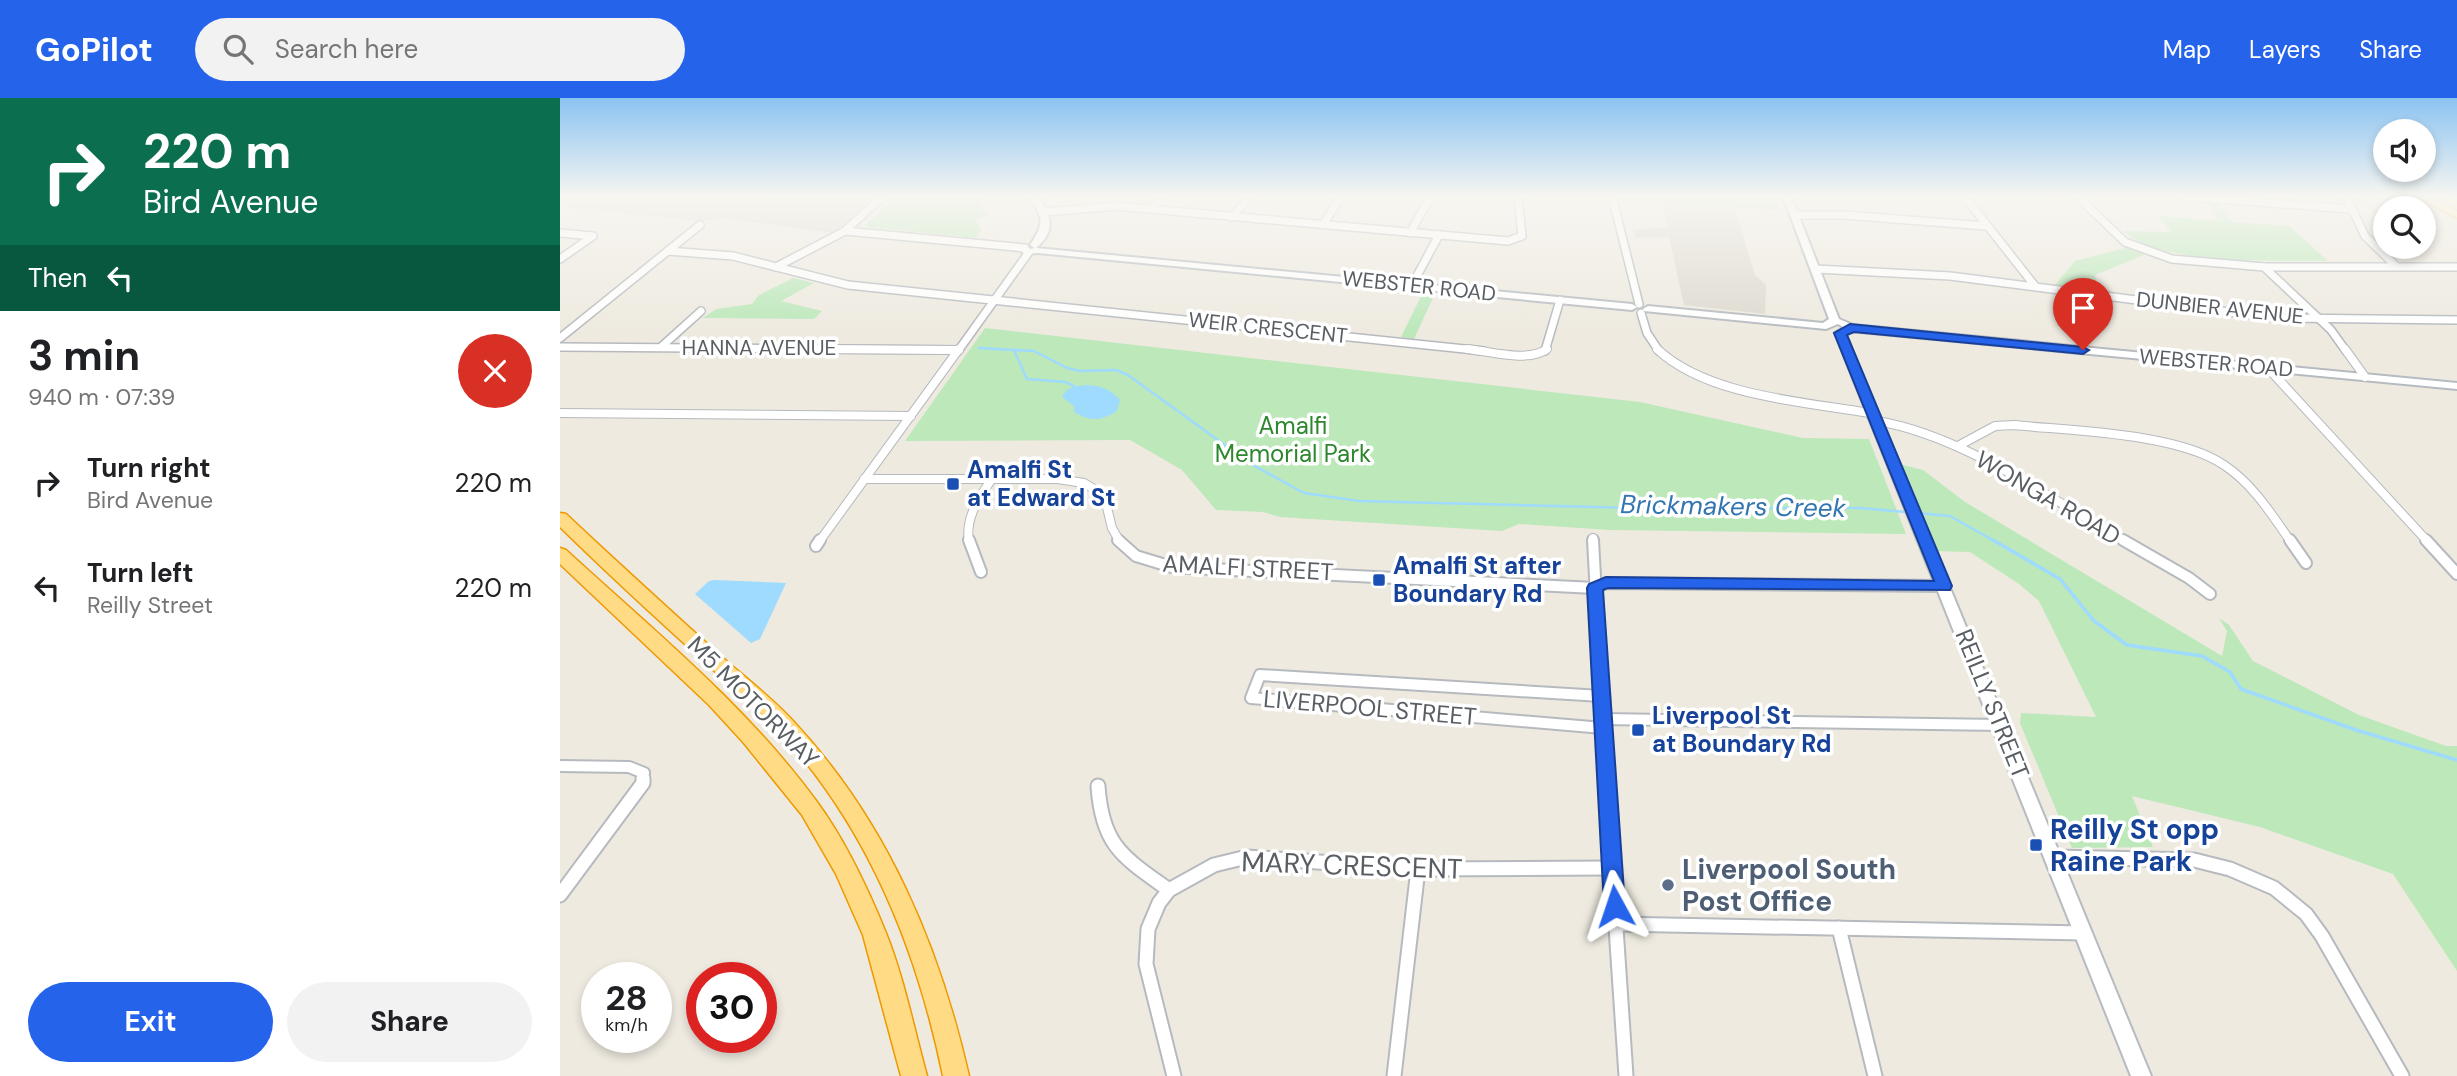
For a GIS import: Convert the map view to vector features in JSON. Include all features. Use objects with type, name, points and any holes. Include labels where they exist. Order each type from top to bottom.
[{"type":"highway","name":"M5 MOTORWAY","points":[[560,518],[792,733],[853,811],[881,856],[905,906],[931,978],[956,1076]]},
{"type":"highway","name":"M5 MOTORWAY","points":[[560,554],[716,700],[750,736],[810,809],[844,868],[875,935],[914,1076]]},
{"type":"street","points":[[560,259],[585,242]]},
{"type":"street","points":[[561,336],[680,242]]},
{"type":"street","points":[[776,267],[825,242]]},
{"type":"street","name":"WEBSTER ROAD","points":[[956,242],[2457,386]]},
{"type":"street","points":[[816,546],[1037,242]]},
{"type":"street","points":[[1412,285],[1435,242]]},
{"type":"street","name":"WONGA ROAD","points":[[1623,242],[1646,333],[1659,352],[1695,375],[1729,386],[1876,417],[1958,446],[2189,578],[2210,594]]},
{"type":"street","name":"REILLY STREET","points":[[1805,242],[2141,1076]]},
{"type":"street","points":[[1999,242],[2035,286]]},
{"type":"street","points":[[2127,242],[2142,250],[2186,261],[2243,263],[2264,267],[2457,268]]},
{"type":"street","points":[[2369,242],[2396,266]]},
{"type":"street","name":"WEIR CRESCENT","points":[[668,251],[733,256],[848,285],[1526,355],[1540,354]]},
{"type":"street","points":[[2264,267],[2331,330],[2365,377]]},
{"type":"street","name":"DUNBIER AVENUE","points":[[1816,269],[1950,275],[2276,318],[2457,320]]},
{"type":"street","points":[[1550,361],[1540,354],[1547,347],[1560,300]]},
{"type":"street","points":[[661,347],[701,311]]},
{"type":"street","name":"HANNA AVENUE","points":[[560,347],[959,350]]},
{"type":"street","points":[[2268,368],[2457,574]]},
{"type":"street","points":[[561,414],[911,416]]},
{"type":"street","points":[[1958,446],[1995,426],[2014,425],[2167,442],[2190,448],[2213,458],[2243,480],[2306,564]]},
{"type":"street","name":"AMALFI STREET","points":[[864,479],[1070,481],[1096,488],[1110,503],[1112,528],[1122,545],[1143,559],[1167,566],[1595,588],[1606,583],[1944,586]]},
{"type":"street","points":[[981,572],[968,546],[966,531],[974,507],[991,480]]},
{"type":"street","points":[[1593,538],[1611,868],[1626,1076]]},
{"type":"street","name":"LIVERPOOL STREET","points":[[1601,696],[1260,675],[1251,698],[1603,723],[2000,725]]},
{"type":"street","points":[[560,766],[629,767],[644,773],[643,783],[560,895]]},
{"type":"street","points":[[1098,786],[1099,810],[1105,832],[1119,853],[1169,890],[1159,903],[1148,929],[1146,964],[1174,1076]]},
{"type":"street","name":"MARY CRESCENT","points":[[1169,890],[1214,865],[1247,857],[1418,869],[1611,868]]},
{"type":"street","points":[[2053,857],[2194,860],[2230,869],[2274,888],[2306,914],[2322,936],[2402,1076]]},
{"type":"street","points":[[1394,1076],[1418,869]]},
{"type":"street","points":[[1616,925],[2084,933]]},
{"type":"street","points":[[1839,928],[1875,1076]]},
{"type":"shaded area","points":[[1670,242],[1745,242],[1755,275],[1766,285],[1765,314],[1684,305]]},
{"type":"green space","points":[[2141,242],[2306,242],[2328,261],[2191,256]]},
{"type":"green space","points":[[2129,247],[2146,254],[2095,275],[2098,292],[2053,287],[2075,261]]},
{"type":"green space","points":[[793,278],[814,283],[781,301],[822,311],[814,319],[703,318],[716,309],[752,304],[759,295]]},
{"type":"green space","points":[[1425,288],[1437,289],[1414,339],[1401,337]]},
{"type":"green space","name":"Amalfi Memorial Park","points":[[985,328],[1640,402],[1803,438],[1869,439],[1906,534],[1610,530],[1519,524],[1502,531],[1280,517],[1263,512],[1216,510],[1182,470],[1130,440],[905,441]]},
{"type":"green space","points":[[1899,464],[1923,470],[1965,502],[2222,656],[2227,631],[2219,618],[2229,625],[2253,661],[2359,715],[2446,746],[2457,746],[2457,971],[2393,874],[2260,827],[2132,796],[2153,847],[2072,848],[2020,723],[2021,713],[2096,717],[2039,601],[2019,584],[1970,552],[1933,551]]},
{"type":"water","points":[[1086,385],[1109,390],[1120,400],[1117,411],[1096,419],[1074,412],[1074,406],[1062,397],[1072,388]]},
{"type":"water","points":[[709,581],[786,583],[760,639],[751,643],[695,594]]},
{"type":"waterway","name":"Brickmakers Creek","points":[[979,348],[1034,351],[1067,368],[1080,371],[1116,370],[1128,375],[1251,464],[1304,493],[1359,501],[1635,508],[1860,508],[1950,516],[1996,542]]},
{"type":"waterway","points":[[1014,350],[1027,379],[1065,382],[1074,386]]},
{"type":"waterway","name":"Brickmakers Creek","points":[[1993,540],[2060,579],[2094,621],[2127,645],[2202,656],[2230,672],[2241,689],[2356,730],[2457,760]]},
{"type":"place","name":"Amalfi St at Edward St","points":[[953,484]]},
{"type":"place","name":"Amalfi St after Boundary Rd","points":[[1379,580]]},
{"type":"place","name":"Liverpool St at Boundary Rd","points":[[1638,730]]},
{"type":"place","name":"Reilly St opp Raine Park","points":[[2036,845]]},
{"type":"place","name":"Liverpool South Post Office","points":[[1668,885]]},
{"type":"route","points":[[1615,906],[1595,588],[1606,583],[1944,586],[1840,333],[1848,332],[1850,328],[2083,350]]}]
